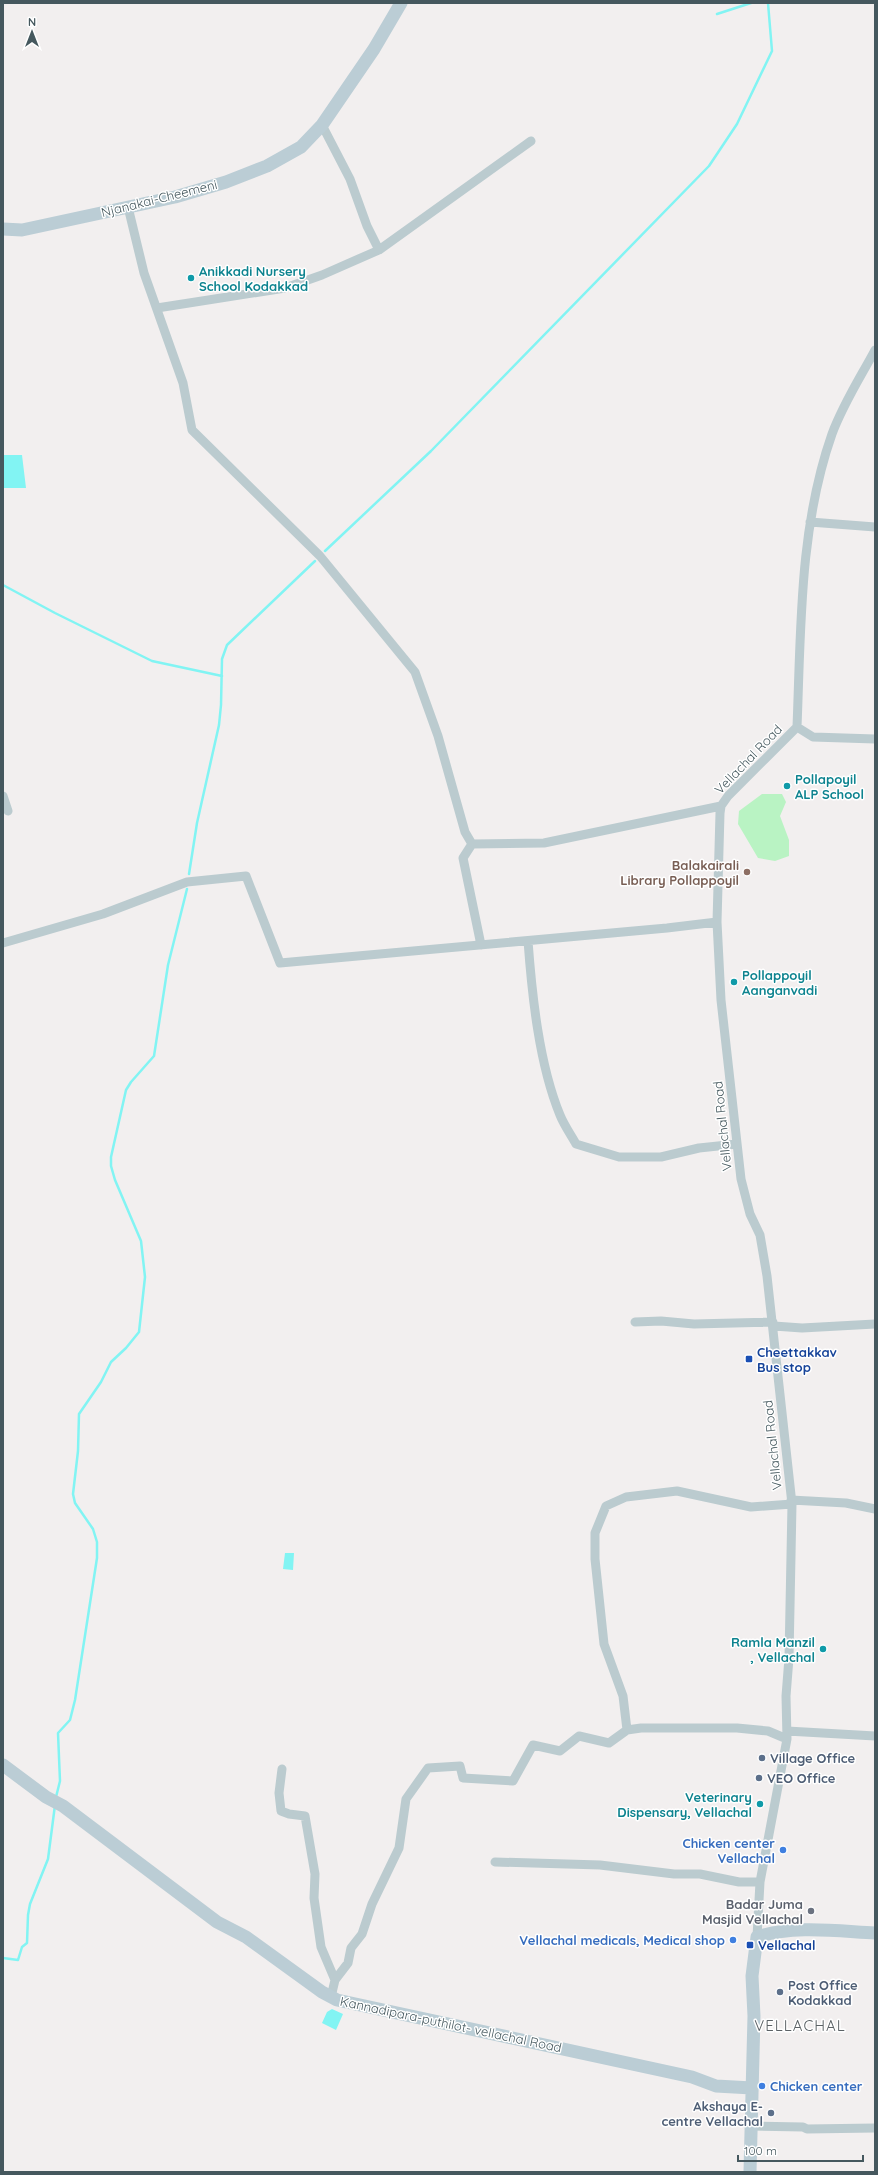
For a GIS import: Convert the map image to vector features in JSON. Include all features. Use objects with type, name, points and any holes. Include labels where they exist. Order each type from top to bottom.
[{"type":"main road","name":"Njanakai-Cheemeni","points":[[3,229],[22,230],[174,197],[226,182],[267,166],[301,147],[322,125],[374,49],[402,3]]},
{"type":"main road","name":"Kannadipara-puthilot- vellachal Road","points":[[3,1765],[46,1797],[62,1806],[217,1922],[246,1937],[331,1997],[692,2076],[716,2086],[752,2088]]},
{"type":"main road","points":[[750,2172],[754,2016],[752,1976],[756,1936],[772,1932],[803,1930],[875,1933]]},
{"type":"street","points":[[322,125],[350,180],[367,226],[379,250]]},
{"type":"street","points":[[157,308],[285,288],[322,275],[379,250],[531,141]]},
{"type":"street","points":[[128,207],[138,252],[183,383],[192,430],[320,556],[415,672],[438,736],[464,832],[472,844]]},
{"type":"street","name":"Vellachal Road","points":[[756,1936],[760,1882],[787,1735],[786,1696],[789,1643],[792,1502],[773,1324],[760,1235],[750,1214],[741,1179],[721,1000],[716,922],[721,806],[728,796],[797,727],[801,599],[810,522],[832,434],[850,393],[875,350]]},
{"type":"street","points":[[810,522],[875,527]]},
{"type":"street","points":[[797,727],[813,737],[875,739]]},
{"type":"street","points":[[3,796],[8,811]]},
{"type":"street","points":[[472,844],[544,843],[721,806]]},
{"type":"street","points":[[472,844],[463,858],[481,945]]},
{"type":"street","points":[[3,943],[103,914],[187,882],[246,876],[280,963],[528,941],[716,922]]},
{"type":"street","points":[[528,941],[530,968],[547,1076],[560,1116],[576,1144],[619,1157],[661,1156],[699,1148],[737,1144]]},
{"type":"street","points":[[635,1322],[661,1321],[710,1324],[773,1324],[802,1328],[875,1324]]},
{"type":"street","points":[[627,1730],[623,1696],[604,1644],[595,1559],[595,1533],[606,1506],[626,1496],[677,1491],[752,1507],[792,1502],[846,1503],[875,1509]]},
{"type":"street","points":[[331,1997],[335,1980],[348,1963],[351,1948],[362,1934],[372,1904],[399,1848],[406,1799],[428,1768],[460,1766],[463,1778],[513,1780],[533,1745],[560,1751],[579,1736],[609,1743],[627,1730],[641,1728],[736,1728],[768,1731],[787,1735],[875,1736]]},
{"type":"street","points":[[282,1769],[279,1793],[281,1810],[289,1814],[305,1816],[308,1826],[315,1874],[314,1898],[321,1947],[335,1980]]},
{"type":"street","points":[[495,1862],[600,1865],[674,1874],[700,1874],[739,1882],[760,1882]]},
{"type":"street","points":[[750,2126],[803,2127],[807,2129],[875,2128]]},
{"type":"green space","points":[[762,794],[782,794],[786,802],[780,816],[789,840],[789,856],[775,861],[758,858],[738,824],[739,811]]},
{"type":"water","points":[[3,455],[22,455],[26,488],[3,488]]},
{"type":"water","points":[[285,1553],[294,1553],[293,1570],[283,1569]]},
{"type":"water","points":[[332,2009],[343,2014],[336,2030],[322,2023],[327,2012]]},
{"type":"waterway","points":[[717,14],[751,3]]},
{"type":"waterway","points":[[325,551],[431,451],[709,166],[737,124],[772,51],[768,3]]},
{"type":"waterway","points":[[189,874],[197,823],[219,725],[222,659],[227,645],[315,561]]},
{"type":"waterway","points":[[3,585],[55,613],[152,661],[222,676]]},
{"type":"waterway","points":[[56,1797],[60,1781],[58,1733],[70,1720],[75,1700],[97,1558],[97,1542],[93,1529],[75,1503],[73,1494],[78,1451],[79,1414],[101,1382],[111,1362],[126,1348],[139,1332],[145,1277],[141,1241],[115,1180],[111,1166],[111,1157],[126,1090],[131,1082],[154,1056],[168,965],[187,889]]},
{"type":"waterway","points":[[3,1958],[18,1960],[22,1947],[27,1943],[30,1904],[48,1859],[55,1805]]},
{"type":"place","name":"Anikkadi Nursery School Kodakkad","points":[[191,278]]},
{"type":"place","name":"Pollapoyil ALP School","points":[[787,786]]},
{"type":"place","name":"Balakairali Library Pollappoyil","points":[[747,872]]},
{"type":"place","name":"Pollappoyil Aanganvadi","points":[[734,982]]},
{"type":"place","name":"Cheettakkav Bus stop","points":[[749,1359]]},
{"type":"place","name":"Ramla Manzil , Vellachal","points":[[823,1649]]},
{"type":"place","name":"Village Office","points":[[762,1758]]},
{"type":"place","name":"VEO Office","points":[[759,1778]]},
{"type":"place","name":"Veterinary Dispensary, Vellachal","points":[[760,1804]]},
{"type":"place","name":"Chicken center Vellachal","points":[[783,1850]]},
{"type":"place","name":"Badar Juma Masjid Vellachal","points":[[811,1911]]},
{"type":"place","name":"Vellachal medicals, Medical shop","points":[[733,1940]]},
{"type":"place","name":"Vellachal","points":[[750,1945]]},
{"type":"place","name":"Post Office Kodakkad","points":[[780,1992]]},
{"type":"place","name":"Chicken center","points":[[762,2086]]},
{"type":"place","name":"Akshaya E- centre Vellachal","points":[[771,2113]]},
{"type":"district","name":"VELLACHAL","points":[[800,2025]]}]
